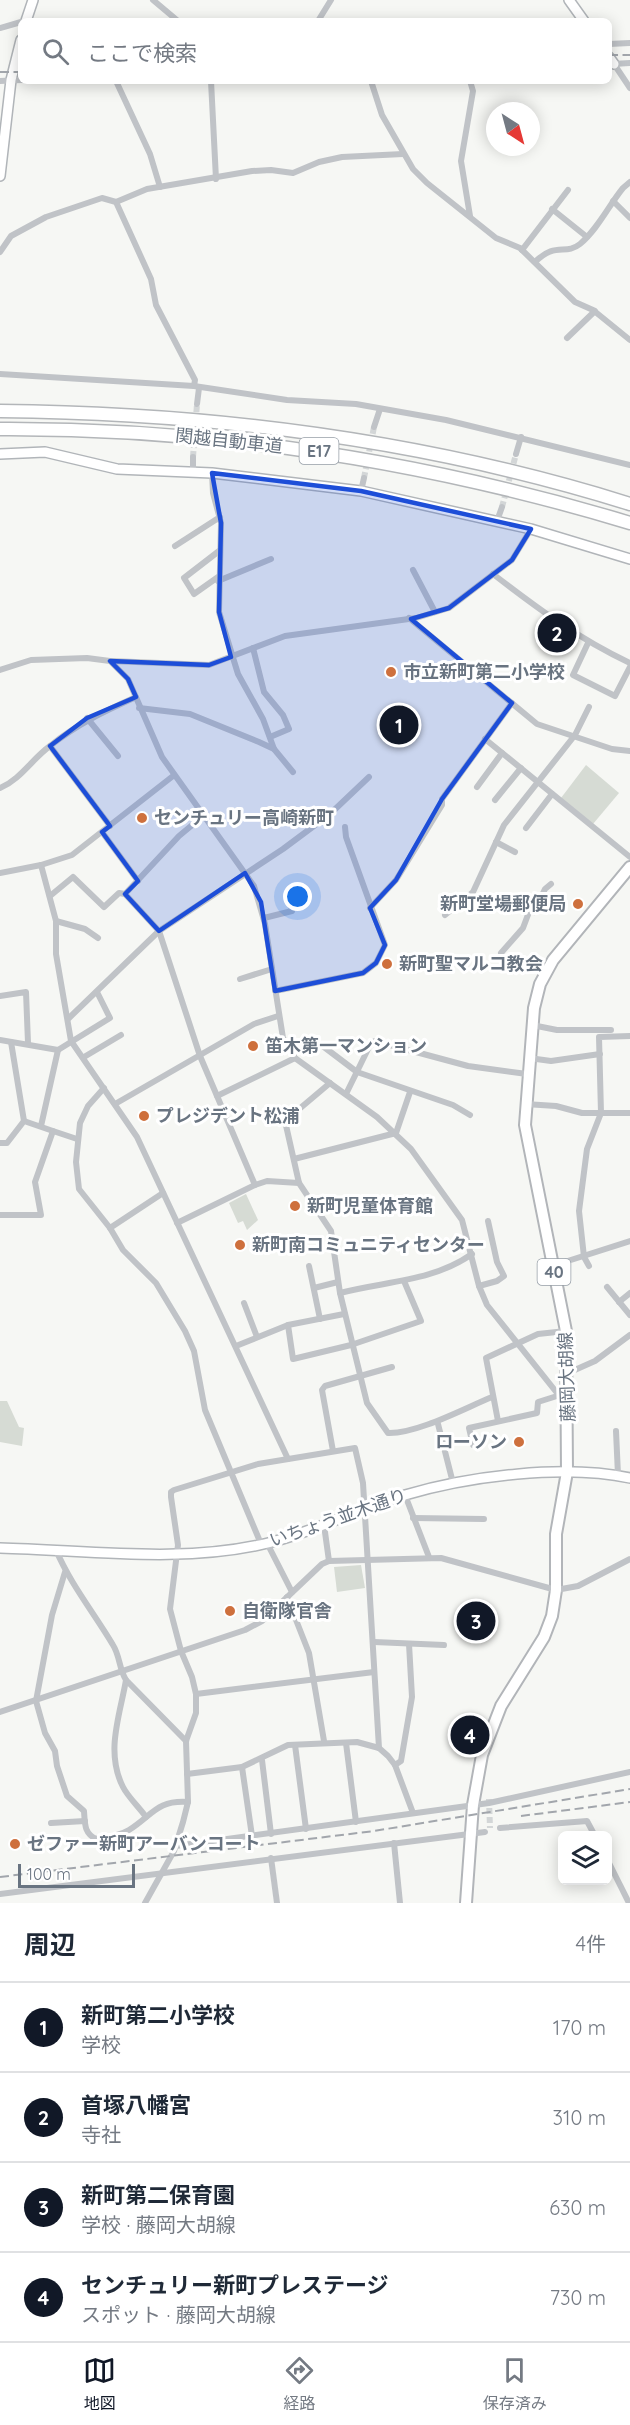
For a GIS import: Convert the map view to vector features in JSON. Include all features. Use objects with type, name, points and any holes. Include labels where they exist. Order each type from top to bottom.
[{"type":"highway","name":"関越自動車道","points":[[0,411],[157,416],[347,437],[471,462],[630,504]]},
{"type":"highway","name":"関越自動車道","points":[[0,429],[156,434],[343,455],[476,481],[630,523]]},
{"type":"main road","name":"藤岡大胡線","points":[[466,1903],[473,1805],[482,1755],[493,1722],[544,1637],[552,1616],[556,1590],[556,1534],[567,1472],[566,1331],[527,1146],[525,1104],[532,1025],[546,971],[560,950],[630,867]]},
{"type":"street","points":[[153,0],[174,18]]},
{"type":"street","points":[[320,18],[331,0]]},
{"type":"street","points":[[569,0],[582,18]]},
{"type":"street","points":[[25,18],[31,2]]},
{"type":"street","points":[[0,28],[18,23]]},
{"type":"street","points":[[612,44],[630,43]]},
{"type":"street","points":[[612,62],[630,63]]},
{"type":"street","points":[[612,63],[630,88]]},
{"type":"street","points":[[0,176],[3,119],[16,80],[18,64]]},
{"type":"street","points":[[0,81],[16,80]]},
{"type":"street","points":[[117,84],[150,154],[160,187]]},
{"type":"street","points":[[211,84],[216,179]]},
{"type":"street","points":[[372,84],[382,115],[403,154],[427,183],[496,238],[522,250],[575,302],[595,311],[630,340]]},
{"type":"street","points":[[470,216],[461,161],[473,91],[471,84]]},
{"type":"street","points":[[0,252],[11,236],[46,218],[102,198],[116,202],[160,187],[252,171],[271,170],[293,173],[319,162],[342,157],[403,154]]},
{"type":"street","points":[[534,262],[551,249],[573,248],[586,237],[630,182]]},
{"type":"street","points":[[522,250],[568,190]]},
{"type":"street","points":[[613,201],[630,218]]},
{"type":"street","points":[[116,202],[151,279],[156,305],[195,380],[197,404]]},
{"type":"street","points":[[552,209],[586,237]]},
{"type":"street","points":[[567,338],[595,311]]},
{"type":"street","points":[[0,374],[196,387],[380,409],[446,420],[630,465]]},
{"type":"street","points":[[374,428],[380,409]]},
{"type":"street","points":[[516,454],[521,438]]},
{"type":"street","points":[[0,454],[45,452],[117,469],[212,472],[361,491],[531,529],[630,559]]},
{"type":"street","points":[[192,471],[194,457]]},
{"type":"street","points":[[212,472],[213,493],[220,517],[219,612],[231,657],[274,749],[293,772]]},
{"type":"street","points":[[361,491],[364,478]]},
{"type":"street","points":[[497,521],[502,507]]},
{"type":"street","points":[[175,546],[220,517]]},
{"type":"street","points":[[0,670],[31,660],[50,658],[209,665],[285,636],[435,612],[449,608],[512,560],[531,529]]},
{"type":"street","points":[[219,551],[184,578],[194,594],[218,579],[271,559]]},
{"type":"street","points":[[414,570],[435,612]]},
{"type":"street","points":[[493,574],[558,624],[630,665],[615,696],[573,675],[588,643]]},
{"type":"street","points":[[409,617],[537,724],[612,749],[630,752]]},
{"type":"street","points":[[253,648],[264,692],[283,715],[289,729],[270,737]]},
{"type":"street","points":[[110,661],[128,679],[162,757],[173,776],[254,886],[264,918],[283,1038],[295,1058],[396,1133],[457,1210],[472,1254],[479,1286],[487,1305],[516,1345],[557,1396],[568,1406]]},
{"type":"street","points":[[0,788],[15,780],[50,746],[87,718],[136,697]]},
{"type":"street","points":[[370,908],[396,880],[442,805],[442,799],[512,703]]},
{"type":"street","points":[[444,915],[473,891],[504,825],[575,735],[589,707]]},
{"type":"street","points":[[140,708],[190,714],[274,749]]},
{"type":"street","points":[[87,718],[118,756]]},
{"type":"street","points":[[485,738],[630,857]]},
{"type":"street","points":[[50,746],[110,826]]},
{"type":"street","points":[[477,787],[502,753]]},
{"type":"street","points":[[495,800],[520,768]]},
{"type":"street","points":[[0,873],[41,865],[72,855],[173,776]]},
{"type":"street","points":[[69,1018],[159,931],[283,849],[330,814],[369,777]]},
{"type":"street","points":[[526,828],[552,794]]},
{"type":"street","points":[[125,894],[179,836],[203,816]]},
{"type":"street","points":[[275,991],[363,973],[376,963],[385,945],[370,908],[346,837],[345,827]]},
{"type":"street","points":[[102,832],[138,881]]},
{"type":"street","points":[[496,842],[515,852]]},
{"type":"street","points":[[41,865],[56,921],[56,954],[69,1018],[71,1041],[137,1137],[288,1459]]},
{"type":"street","points":[[50,896],[73,877],[104,907],[119,893],[125,894],[159,931],[200,1056],[255,1185]]},
{"type":"street","points":[[501,953],[523,928],[550,884]]},
{"type":"street","points":[[264,918],[292,911],[290,898]]},
{"type":"street","points":[[56,921],[85,929],[98,938]]},
{"type":"street","points":[[240,980],[272,969]]},
{"type":"street","points":[[0,996],[27,992],[28,1043]]},
{"type":"street","points":[[40,1126],[58,1050],[110,1018],[97,992]]},
{"type":"street","points":[[115,1104],[254,1024],[278,1016]]},
{"type":"street","points":[[532,1025],[557,1030],[611,1030]]},
{"type":"street","points":[[84,1057],[121,1035]]},
{"type":"street","points":[[589,1266],[584,1257],[579,1211],[587,1149],[601,1113],[599,1037],[630,1036]]},
{"type":"street","points":[[0,1040],[28,1043],[58,1050]]},
{"type":"street","points":[[346,1094],[371,1043],[375,1041],[468,1066],[527,1074]]},
{"type":"street","points":[[0,1143],[7,1143],[24,1121],[11,1042]]},
{"type":"street","points":[[320,1044],[357,1072],[453,1106],[470,1115]]},
{"type":"street","points":[[529,1058],[551,1061],[600,1054]]},
{"type":"street","points":[[217,1096],[295,1058]]},
{"type":"street","points":[[330,1083],[285,1121],[299,1182],[331,1232],[344,1314],[366,1403],[388,1433],[422,1425],[492,1397]]},
{"type":"street","points":[[104,1088],[88,1106],[77,1139],[79,1189],[110,1228],[123,1250],[156,1283],[185,1331],[194,1351],[205,1410],[264,1544],[290,1595],[309,1653],[324,1741]]},
{"type":"street","points":[[396,1133],[410,1092]]},
{"type":"street","points":[[525,1104],[556,1106],[582,1113],[630,1113]]},
{"type":"street","points":[[24,1121],[77,1139]]},
{"type":"street","points":[[0,1215],[42,1215],[35,1182],[53,1131]]},
{"type":"street","points":[[294,1159],[396,1133]]},
{"type":"street","points":[[177,1222],[267,1181],[299,1182]]},
{"type":"street","points":[[110,1228],[163,1193]]},
{"type":"street","points":[[479,1286],[497,1281],[504,1276],[497,1262],[488,1221]]},
{"type":"street","points":[[552,1266],[630,1241]]},
{"type":"street","points":[[340,1293],[437,1273],[472,1254]]},
{"type":"street","points":[[309,1266],[320,1319]]},
{"type":"street","points":[[288,1325],[293,1359],[351,1345],[421,1321],[404,1281]]},
{"type":"street","points":[[314,1288],[338,1282]]},
{"type":"street","points":[[606,1287],[630,1315]]},
{"type":"street","points":[[619,1302],[630,1293]]},
{"type":"street","points":[[244,1303],[257,1337]]},
{"type":"street","points":[[236,1346],[288,1325],[344,1314]]},
{"type":"street","points":[[498,1421],[486,1358],[545,1332],[566,1331]]},
{"type":"street","points":[[568,1373],[595,1362],[630,1335]]},
{"type":"street","points":[[333,1451],[322,1390],[325,1386],[360,1378],[392,1367]]},
{"type":"street","points":[[473,1445],[469,1428],[537,1413],[538,1402],[557,1396]]},
{"type":"street","points":[[438,1424],[453,1483]]},
{"type":"street","points":[[616,1431],[618,1475]]},
{"type":"street","points":[[145,1903],[176,1846],[188,1802],[186,1741],[196,1713],[196,1694],[170,1609],[178,1554],[176,1520],[171,1492],[231,1471],[355,1448],[365,1509],[379,1748]]},
{"type":"street","name":"いちょう並木通り","points":[[0,1548],[178,1554],[264,1544],[405,1495],[453,1483],[567,1472],[618,1475],[630,1478]]},
{"type":"street","points":[[405,1495],[429,1557]]},
{"type":"street","points":[[414,1518],[484,1519]]},
{"type":"street","points":[[324,1525],[328,1561]]},
{"type":"street","points":[[56,1549],[66,1572],[115,1648],[121,1672],[126,1680],[186,1741]]},
{"type":"street","points":[[0,1712],[246,1630],[262,1621],[328,1561],[429,1557],[467,1564],[516,1581],[556,1590],[578,1586],[630,1559]]},
{"type":"street","points":[[66,1572],[52,1615],[36,1701],[45,1733],[55,1751],[57,1766],[67,1796],[84,1812],[89,1835],[96,1839],[120,1834],[162,1804],[171,1801],[188,1802]]},
{"type":"street","points":[[374,1642],[444,1645]]},
{"type":"street","points":[[395,1765],[401,1761],[412,1703],[410,1644]]},
{"type":"street","points":[[196,1694],[375,1672]]},
{"type":"street","points":[[126,1680],[116,1727],[114,1760],[123,1788],[146,1817]]},
{"type":"street","points":[[188,1774],[242,1767],[262,1760],[274,1750],[295,1745],[324,1741],[357,1742],[379,1748],[395,1765],[413,1813]]},
{"type":"street","points":[[346,1743],[356,1822]]},
{"type":"street","points":[[295,1745],[306,1828]]},
{"type":"street","points":[[262,1760],[272,1834]]},
{"type":"street","points":[[242,1767],[252,1836]]},
{"type":"street","points":[[176,1846],[473,1805],[630,1772]]},
{"type":"street","points":[[51,1823],[85,1821]]},
{"type":"street","points":[[500,1828],[587,1821],[592,1831]]},
{"type":"street","points":[[0,1894],[485,1832]]},
{"type":"street","points":[[394,1843],[400,1903]]},
{"type":"street","points":[[271,1858],[277,1903]]},
{"type":"street","points":[[612,1869],[629,1903]]},
{"type":"highlighted area","points":[[212,473],[361,491],[531,529],[512,560],[449,608],[411,619],[512,703],[442,799],[396,880],[370,908],[385,945],[376,963],[363,973],[275,991],[261,902],[245,873],[159,931],[125,894],[138,881],[102,832],[110,826],[50,746],[87,718],[136,697],[128,679],[110,661],[209,665],[231,657],[219,612],[221,523]]},
{"type":"shaded area","points":[[586,765],[619,793],[593,824],[561,798]]},
{"type":"shaded area","points":[[246,1194],[258,1220],[247,1230],[243,1221],[238,1223],[229,1203]]},
{"type":"shaded area","points":[[0,1401],[7,1401],[19,1427],[24,1428],[22,1446],[0,1442]]},
{"type":"shaded area","points":[[361,1565],[365,1588],[337,1592],[334,1567]]},
{"type":"tunnel","points":[[193,457],[197,404]]},
{"type":"tunnel","points":[[364,478],[374,427]]},
{"type":"tunnel","points":[[502,507],[516,454]]},
{"type":"tunnel","points":[[489,1799],[490,1828]]},
{"type":"railway","points":[[612,55],[630,55]]},
{"type":"railway","points":[[0,72],[18,72]]},
{"type":"railway","points":[[0,1877],[374,1831],[630,1789]]},
{"type":"railway","points":[[521,1816],[630,1802]]},
{"type":"place","name":"首塚八幡宮","points":[[557,633]]},
{"type":"place","name":"市立新町第二小学校","points":[[391,672]]},
{"type":"place","name":"新町第二小学校","points":[[399,725]]},
{"type":"place","name":"センチュリー高崎新町","points":[[142,818]]},
{"type":"place","name":"新町堂場郵便局","points":[[578,904]]},
{"type":"place","name":"新町聖マルコ教会","points":[[387,964]]},
{"type":"place","name":"笛木第一マンション","points":[[253,1046]]},
{"type":"place","name":"プレジデント松浦","points":[[144,1116]]},
{"type":"place","name":"新町児童体育館","points":[[295,1206]]},
{"type":"place","name":"新町南コミュニティセンター","points":[[240,1245]]},
{"type":"place","name":"ローソン","points":[[519,1442]]},
{"type":"place","name":"自衛隊官舎","points":[[230,1611]]},
{"type":"place","name":"新町第二保育園","points":[[476,1621]]},
{"type":"place","name":"センチュリー新町プレステージ","points":[[470,1735]]},
{"type":"place","name":"ゼファー新町アーバンコート","points":[[15,1844]]}]
